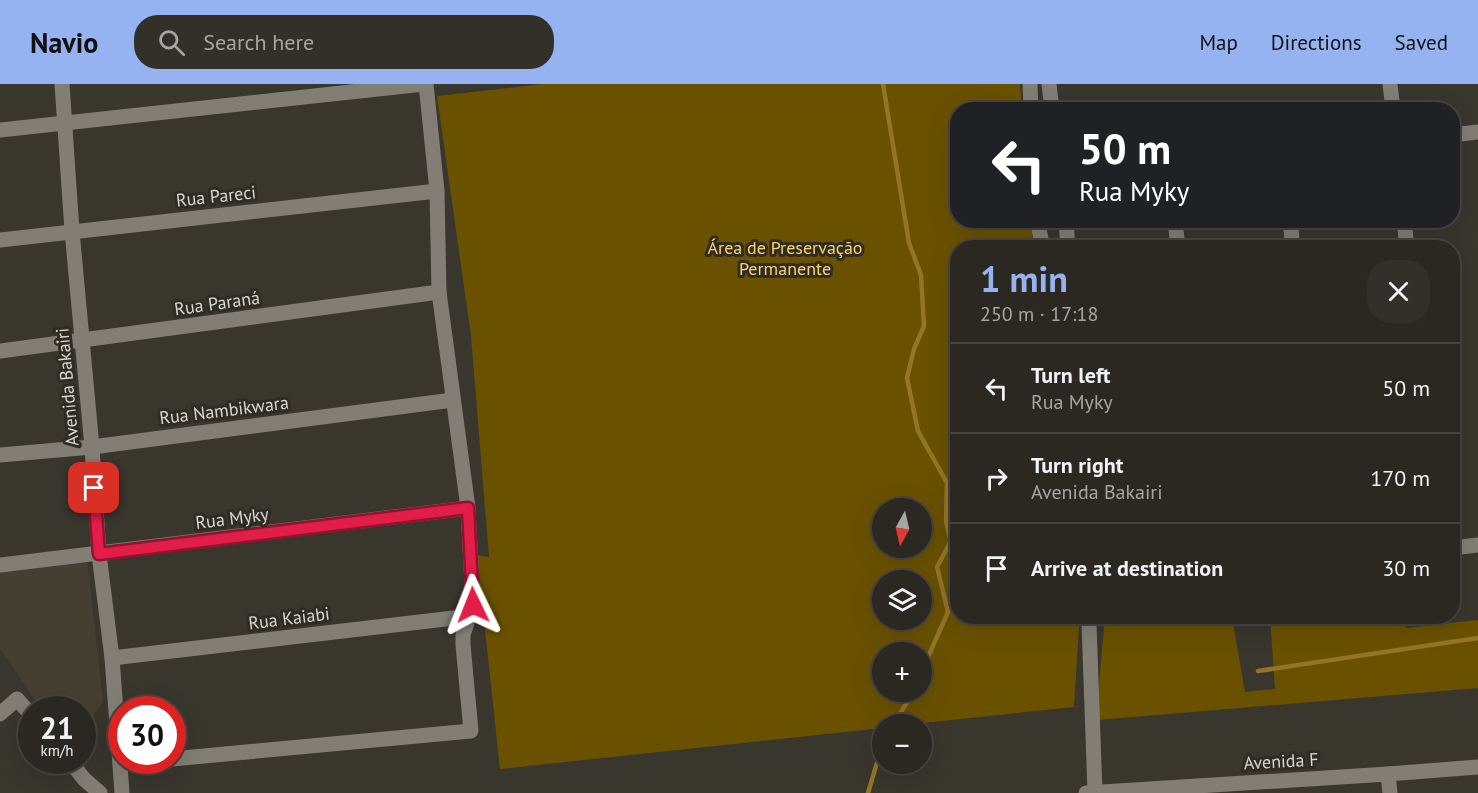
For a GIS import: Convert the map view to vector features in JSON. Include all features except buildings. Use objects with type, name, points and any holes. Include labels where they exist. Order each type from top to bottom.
[{"type":"street","name":"Avenida Bakairi","points":[[62,84],[99,554],[115,696]]},
{"type":"street","points":[[1030,84],[1031,102]]},
{"type":"street","points":[[1049,84],[1051,102]]},
{"type":"street","points":[[1390,84],[1392,102]]},
{"type":"street","points":[[0,130],[66,121],[417,85],[437,191],[439,292],[468,508],[473,605],[471,616],[466,624],[463,645],[471,731],[186,758]]},
{"type":"street","points":[[1460,134],[1478,132]]},
{"type":"street","name":"Rua Pareci","points":[[0,240],[437,191]]},
{"type":"street","name":"Rua Paraná","points":[[0,351],[439,292]]},
{"type":"street","name":"Rua Nambikwara","points":[[0,455],[92,447],[453,400]]},
{"type":"street","name":"Rua Myky","points":[[0,565],[468,508]]},
{"type":"street","points":[[1460,547],[1478,545]]},
{"type":"street","name":"Rua Kaiabi","points":[[112,658],[471,616]]},
{"type":"street","points":[[1088,624],[1090,793]]},
{"type":"street","points":[[0,714],[18,700]]},
{"type":"street","name":"Avenida F","points":[[1090,793],[1478,767]]},
{"type":"street","points":[[80,774],[100,793]]},
{"type":"street","name":"Avenida Bakairi","points":[[121,774],[122,793]]},
{"type":"street","points":[[1388,774],[1390,793]]},
{"type":"shaded area","points":[[87,559],[103,702],[96,712],[96,696],[32,696],[0,648],[0,570]]},
{"type":"green space","name":"Área de Preservação Permanente","points":[[542,84],[1020,84],[1021,102],[950,102],[950,228],[1030,228],[1033,240],[950,240],[950,624],[1078,624],[1074,707],[932,722],[932,714],[872,714],[872,729],[500,769],[477,555],[489,557],[471,336],[437,96]]},
{"type":"green space","points":[[1478,620],[1478,688],[1097,720],[1104,624],[1233,624],[1245,692],[1275,689],[1270,624],[1405,624],[1406,628],[1460,624],[1460,622]]},
{"type":"waterway","points":[[883,84],[909,243],[921,275],[924,326],[914,349],[907,378],[918,431],[947,483],[946,522],[950,537]]},
{"type":"waterway","points":[[932,648],[948,612],[937,567],[950,543]]},
{"type":"waterway","points":[[1258,671],[1478,638]]},
{"type":"waterway","points":[[900,714],[907,702]]},
{"type":"waterway","points":[[868,793],[874,774]]},
{"type":"route","points":[[94,488],[99,554],[468,508],[473,605]]}]
